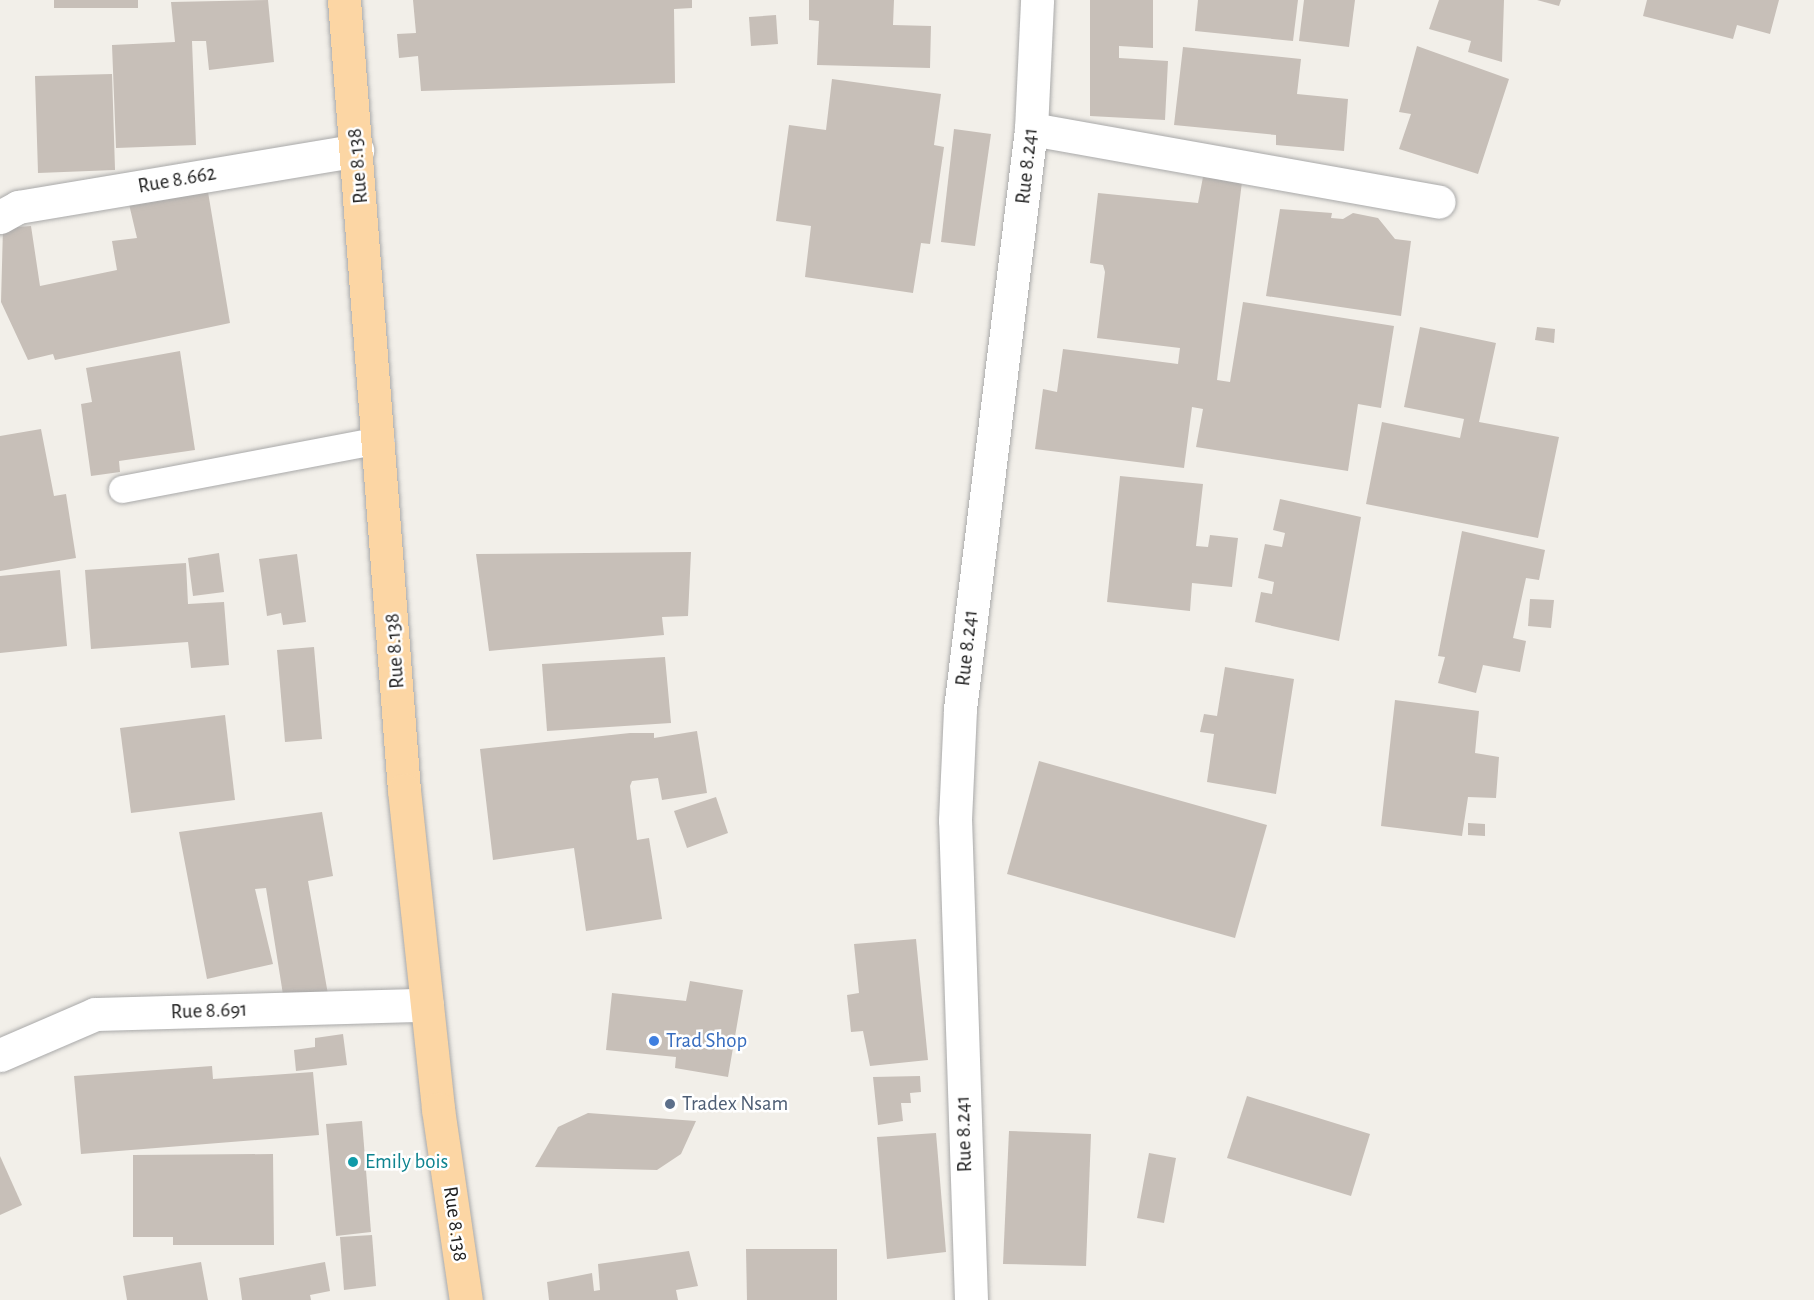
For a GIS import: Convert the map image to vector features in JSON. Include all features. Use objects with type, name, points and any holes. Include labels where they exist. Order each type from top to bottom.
[{"type":"main road","name":"Rue 8.138","points":[[344,0],[380,440],[404,790],[427,1005],[466,1300]]},
{"type":"street","name":"Rue 8.241","points":[[971,1300],[955,820],[960,720],[1031,129],[1036,0]]},
{"type":"street","points":[[1031,129],[1439,202]]},
{"type":"street","name":"Rue 8.662","points":[[0,217],[18,207],[357,150]]},
{"type":"street","name":"Rue 8.691","points":[[0,1055],[94,1014],[427,1005]]},
{"type":"lane","points":[[122,489],[380,440]]},
{"type":"building","points":[[54,0],[138,0],[138,8],[54,8]]},
{"type":"building","points":[[268,0],[274,62],[209,70],[206,41],[192,41],[196,145],[116,148],[112,45],[175,42],[171,2]]},
{"type":"building","points":[[413,0],[692,0],[692,8],[674,9],[675,83],[421,91],[418,56],[399,58],[397,34],[416,33]]},
{"type":"building","points":[[809,0],[894,0],[893,25],[931,26],[930,68],[817,65],[819,21],[809,20]]},
{"type":"building","points":[[1090,0],[1153,0],[1153,48],[1119,46],[1119,58],[1168,61],[1165,120],[1090,116]]},
{"type":"building","points":[[1198,0],[1298,0],[1293,41],[1195,31]]},
{"type":"building","points":[[1304,0],[1355,0],[1349,47],[1299,41]]},
{"type":"building","points":[[1439,0],[1504,0],[1502,62],[1468,52],[1471,41],[1429,29]]},
{"type":"building","points":[[1537,0],[1561,0],[1559,6]]},
{"type":"building","points":[[1647,0],[1779,0],[1770,34],[1737,25],[1733,39],[1643,16]]},
{"type":"building","points":[[776,15],[778,44],[751,46],[749,17]]},
{"type":"building","points":[[1417,46],[1509,79],[1478,174],[1399,149],[1411,114],[1399,112]]},
{"type":"building","points":[[1183,47],[1301,59],[1297,94],[1348,99],[1344,151],[1276,145],[1276,135],[1174,125]]},
{"type":"building","points":[[112,74],[115,170],[38,173],[35,76]]},
{"type":"building","points":[[832,79],[941,94],[934,145],[944,147],[930,244],[921,243],[913,293],[805,277],[811,226],[776,221],[789,125],[826,130]]},
{"type":"building","points":[[954,129],[991,134],[975,246],[941,242]]},
{"type":"building","points":[[1203,177],[1242,182],[1217,380],[1230,382],[1243,302],[1394,326],[1381,408],[1358,404],[1348,471],[1196,447],[1203,409],[1192,407],[1184,468],[1035,449],[1043,389],[1057,392],[1063,349],[1178,364],[1180,348],[1097,338],[1105,272],[1103,265],[1090,263],[1098,193],[1198,203]]},
{"type":"building","points":[[207,186],[230,323],[55,360],[53,354],[28,360],[1,302],[3,228],[31,226],[40,286],[117,270],[112,241],[137,238],[129,204]]},
{"type":"building","points":[[1280,209],[1332,213],[1331,218],[1343,219],[1353,213],[1378,218],[1395,239],[1411,241],[1401,316],[1266,296]]},
{"type":"building","points":[[1420,327],[1496,343],[1479,422],[1559,437],[1538,538],[1366,504],[1382,422],[1460,438],[1464,419],[1404,407]]},
{"type":"building","points":[[1537,327],[1555,329],[1554,343],[1535,340]]},
{"type":"building","points":[[180,351],[195,450],[119,461],[120,472],[91,476],[81,404],[92,402],[86,368]]},
{"type":"building","points":[[41,429],[54,496],[66,494],[76,558],[0,571],[0,436]]},
{"type":"building","points":[[1120,476],[1203,484],[1196,546],[1208,547],[1210,535],[1238,538],[1232,587],[1192,583],[1190,611],[1107,602]]},
{"type":"building","points":[[1280,499],[1361,517],[1339,641],[1255,622],[1261,592],[1272,594],[1274,582],[1258,578],[1265,544],[1282,547],[1285,533],[1273,530]]},
{"type":"building","points":[[1462,531],[1545,550],[1539,580],[1526,578],[1513,638],[1526,641],[1520,672],[1483,665],[1476,693],[1438,683],[1445,657],[1438,656]]},
{"type":"building","points":[[691,552],[688,616],[662,617],[664,635],[489,651],[476,554]]},
{"type":"building","points":[[219,553],[224,592],[193,596],[188,558]]},
{"type":"building","points":[[297,554],[306,622],[283,625],[281,613],[267,616],[259,559]]},
{"type":"building","points":[[186,563],[188,604],[224,602],[229,665],[191,668],[188,642],[91,649],[85,570]]},
{"type":"building","points":[[60,570],[67,646],[0,653],[0,576]]},
{"type":"building","points":[[1530,599],[1554,600],[1551,628],[1528,626]]},
{"type":"building","points":[[314,647],[322,739],[285,742],[277,650]]},
{"type":"building","points":[[665,657],[671,723],[547,731],[542,664]]},
{"type":"building","points":[[1225,667],[1294,679],[1276,794],[1207,782],[1214,734],[1200,732],[1204,714],[1217,716]]},
{"type":"building","points":[[1395,700],[1479,711],[1475,753],[1499,757],[1496,798],[1468,797],[1462,836],[1381,826]]},
{"type":"building","points":[[225,715],[235,800],[131,813],[120,728]]},
{"type":"building","points":[[697,731],[707,793],[662,800],[658,778],[632,781],[630,786],[637,840],[649,838],[662,919],[586,931],[574,848],[493,860],[480,749],[630,733],[654,733],[654,738]]},
{"type":"building","points":[[1039,761],[1267,825],[1235,938],[1007,874]]},
{"type":"building","points":[[716,797],[728,833],[687,848],[674,811]]},
{"type":"building","points":[[322,812],[333,876],[308,881],[329,1000],[285,1007],[266,888],[255,889],[273,964],[207,979],[179,832]]},
{"type":"building","points":[[1468,823],[1485,824],[1485,836],[1468,835]]},
{"type":"building","points":[[916,939],[928,1060],[870,1066],[863,1031],[851,1032],[847,995],[859,993],[854,944]]},
{"type":"building","points":[[690,981],[743,990],[728,1077],[675,1068],[676,1057],[606,1050],[612,993],[686,1001]]},
{"type":"building","points":[[343,1034],[347,1065],[296,1071],[294,1050],[315,1047],[315,1038]]},
{"type":"building","points":[[212,1066],[213,1079],[313,1072],[319,1135],[81,1154],[74,1076]]},
{"type":"building","points":[[920,1076],[921,1092],[910,1093],[911,1103],[901,1103],[903,1121],[878,1125],[873,1077]]},
{"type":"building","points":[[1247,1096],[1370,1134],[1351,1196],[1227,1158]]},
{"type":"building","points":[[588,1113],[696,1121],[681,1154],[657,1170],[535,1167],[558,1127]]},
{"type":"building","points":[[362,1121],[371,1232],[336,1236],[326,1124]]},
{"type":"building","points":[[1009,1131],[1091,1134],[1086,1266],[1003,1264]]},
{"type":"building","points":[[936,1133],[946,1252],[887,1259],[877,1137]]},
{"type":"building","points":[[1149,1153],[1176,1158],[1164,1223],[1137,1218]]},
{"type":"building","points":[[273,1154],[274,1245],[173,1245],[173,1237],[133,1237],[133,1155]]},
{"type":"building","points":[[0,1156],[22,1205],[0,1215]]},
{"type":"building","points":[[372,1235],[376,1286],[344,1290],[340,1237]]},
{"type":"building","points":[[746,1249],[837,1249],[837,1300],[747,1300]]},
{"type":"building","points":[[689,1251],[698,1286],[676,1290],[678,1300],[549,1300],[547,1282],[592,1273],[594,1291],[600,1290],[598,1264]]},
{"type":"building","points":[[201,1262],[208,1300],[127,1300],[123,1276]]},
{"type":"building","points":[[325,1262],[330,1291],[310,1295],[311,1300],[242,1300],[239,1278]]},
{"type":"place","name":"Trad Shop","points":[[654,1041]]},
{"type":"place","name":"Tradex Nsam","points":[[670,1104]]},
{"type":"place","name":"Emily bois","points":[[353,1162]]}]
